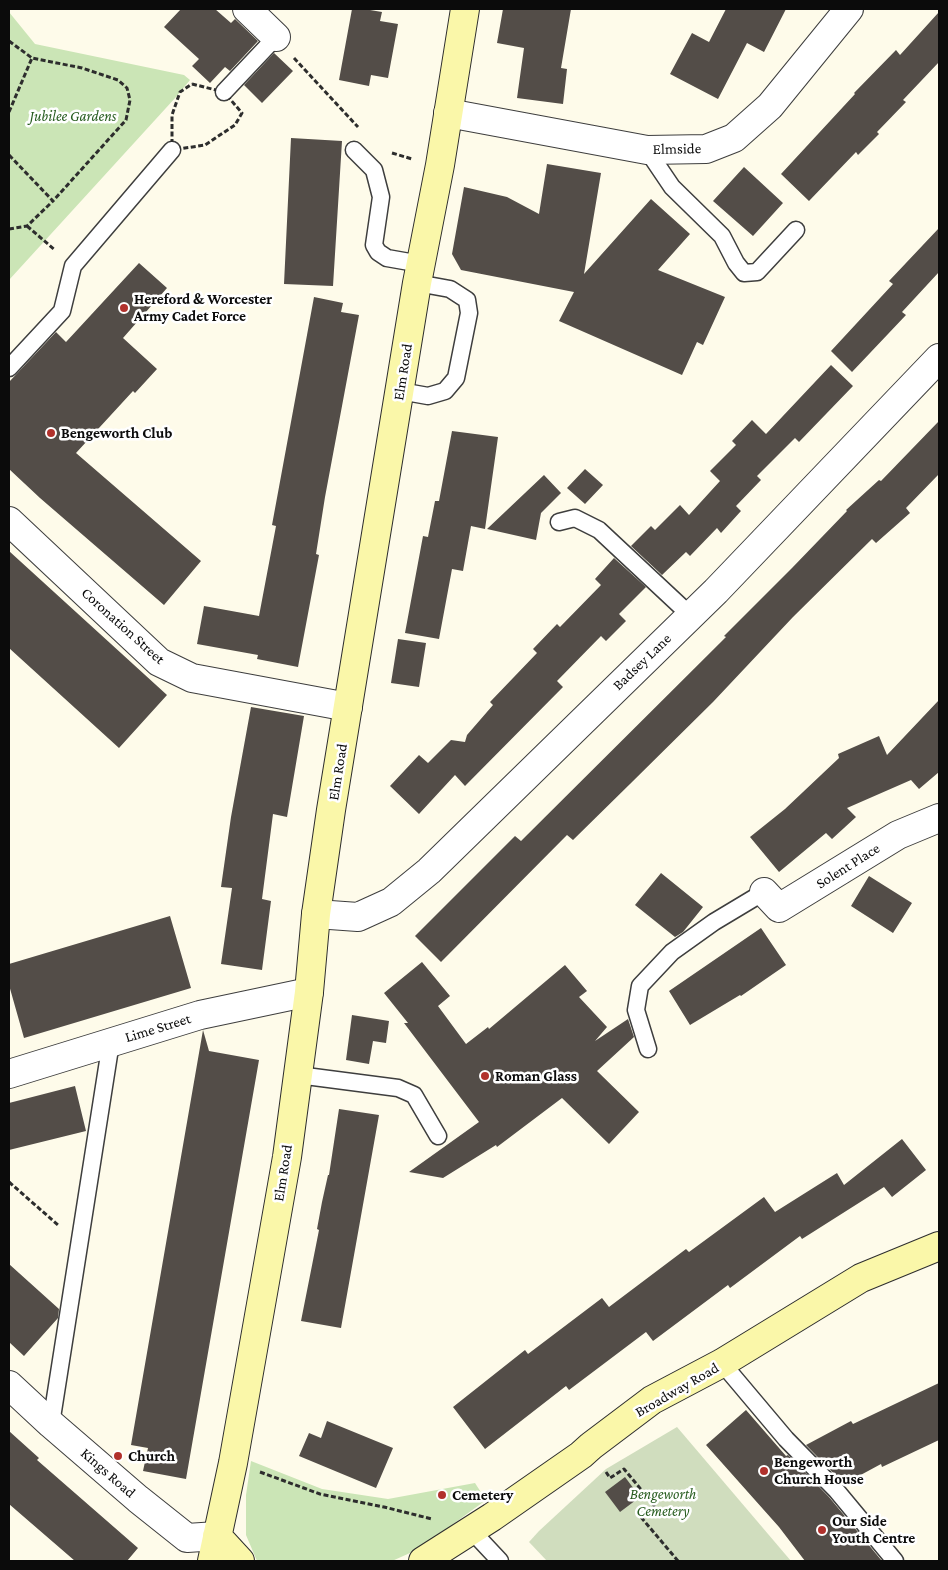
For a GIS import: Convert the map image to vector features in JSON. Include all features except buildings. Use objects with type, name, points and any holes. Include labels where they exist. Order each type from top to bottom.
[{"type":"main road","name":"Elm Road","points":[[215,1549],[233,1463],[287,1157],[309,992],[316,914],[348,707],[419,273],[440,165],[465,9]]},
{"type":"main road","name":"Broadway Road","points":[[426,1560],[581,1455],[652,1400],[722,1363],[861,1278],[939,1246]]},
{"type":"main road","points":[[215,1549],[240,1561]]},
{"type":"street","points":[[247,9],[276,37]]},
{"type":"street","name":"Elmside","points":[[448,113],[648,150],[706,149],[734,138],[770,106],[849,9]]},
{"type":"street","name":"Badsey Lane","points":[[316,914],[358,917],[392,902],[428,870],[690,615],[939,358]]},
{"type":"street","name":"Coronation Street","points":[[9,521],[159,662],[192,678],[348,707]]},
{"type":"street","name":"Solent Place","points":[[764,892],[779,908],[898,835],[939,818]]},
{"type":"street","name":"Lime Street","points":[[9,1074],[200,1015],[309,992]]},
{"type":"street","name":"Kings Road","points":[[9,1385],[138,1499],[187,1538],[215,1549]]},
{"type":"lane","points":[[224,92],[276,37]]},
{"type":"lane","points":[[9,368],[62,311],[73,266],[172,150]]},
{"type":"lane","points":[[354,150],[374,170],[381,197],[374,245],[378,252],[450,289],[467,300],[469,314],[456,378],[445,391],[428,396],[400,391]]},
{"type":"lane","points":[[648,150],[672,187],[722,236],[736,263],[744,273],[757,272],[796,230]]},
{"type":"lane","points":[[559,522],[575,518],[599,530],[690,615]]},
{"type":"lane","points":[[648,1049],[636,1010],[640,986],[672,952],[714,922],[764,892]]},
{"type":"lane","points":[[51,1424],[111,1042]]},
{"type":"lane","points":[[298,1075],[398,1088],[414,1095],[438,1136]]},
{"type":"lane","points":[[722,1363],[786,1438],[836,1490],[895,1561]]},
{"type":"lane","points":[[471,1530],[500,1561]]},
{"type":"path","points":[[276,37],[359,129]]},
{"type":"path","points":[[9,41],[32,58],[82,68],[118,80],[127,88],[130,100],[126,120],[53,201],[27,226],[9,229]]},
{"type":"path","points":[[9,112],[32,58]]},
{"type":"path","points":[[192,84],[224,92],[242,113],[235,125],[205,145],[172,150],[172,115],[180,92],[192,84]]},
{"type":"path","points":[[387,150],[395,154],[440,165]]},
{"type":"path","points":[[9,155],[53,201]]},
{"type":"path","points":[[27,226],[73,266]]},
{"type":"path","points":[[9,1182],[80,1244]]},
{"type":"path","points":[[591,1446],[610,1478],[624,1469],[654,1505],[640,1516],[678,1561]]},
{"type":"path","points":[[233,1463],[320,1494],[384,1507],[471,1530]]},
{"type":"green space","name":"Jubilee Gardens","points":[[9,12],[35,44],[184,75],[190,80],[9,280]]},
{"type":"green space","name":"Bengeworth Cemetery","points":[[677,1427],[791,1561],[547,1561],[529,1542],[606,1469]]},
{"type":"green space","points":[[251,1461],[322,1489],[388,1499],[475,1483],[486,1500],[419,1549],[392,1561],[257,1561],[246,1535],[246,1495]]},
{"type":"place","name":"Hereford & Worcester Army Cadet Force","points":[[124,308]]},
{"type":"place","name":"Bengeworth Club","points":[[51,433]]},
{"type":"place","name":"Roman Glass","points":[[485,1076]]},
{"type":"place","name":"Church","points":[[118,1456]]},
{"type":"place","name":"Bengeworth Church House","points":[[764,1471]]},
{"type":"place","name":"Cemetery","points":[[442,1495]]},
{"type":"place","name":"Our Side Youth Centre","points":[[822,1530]]}]
